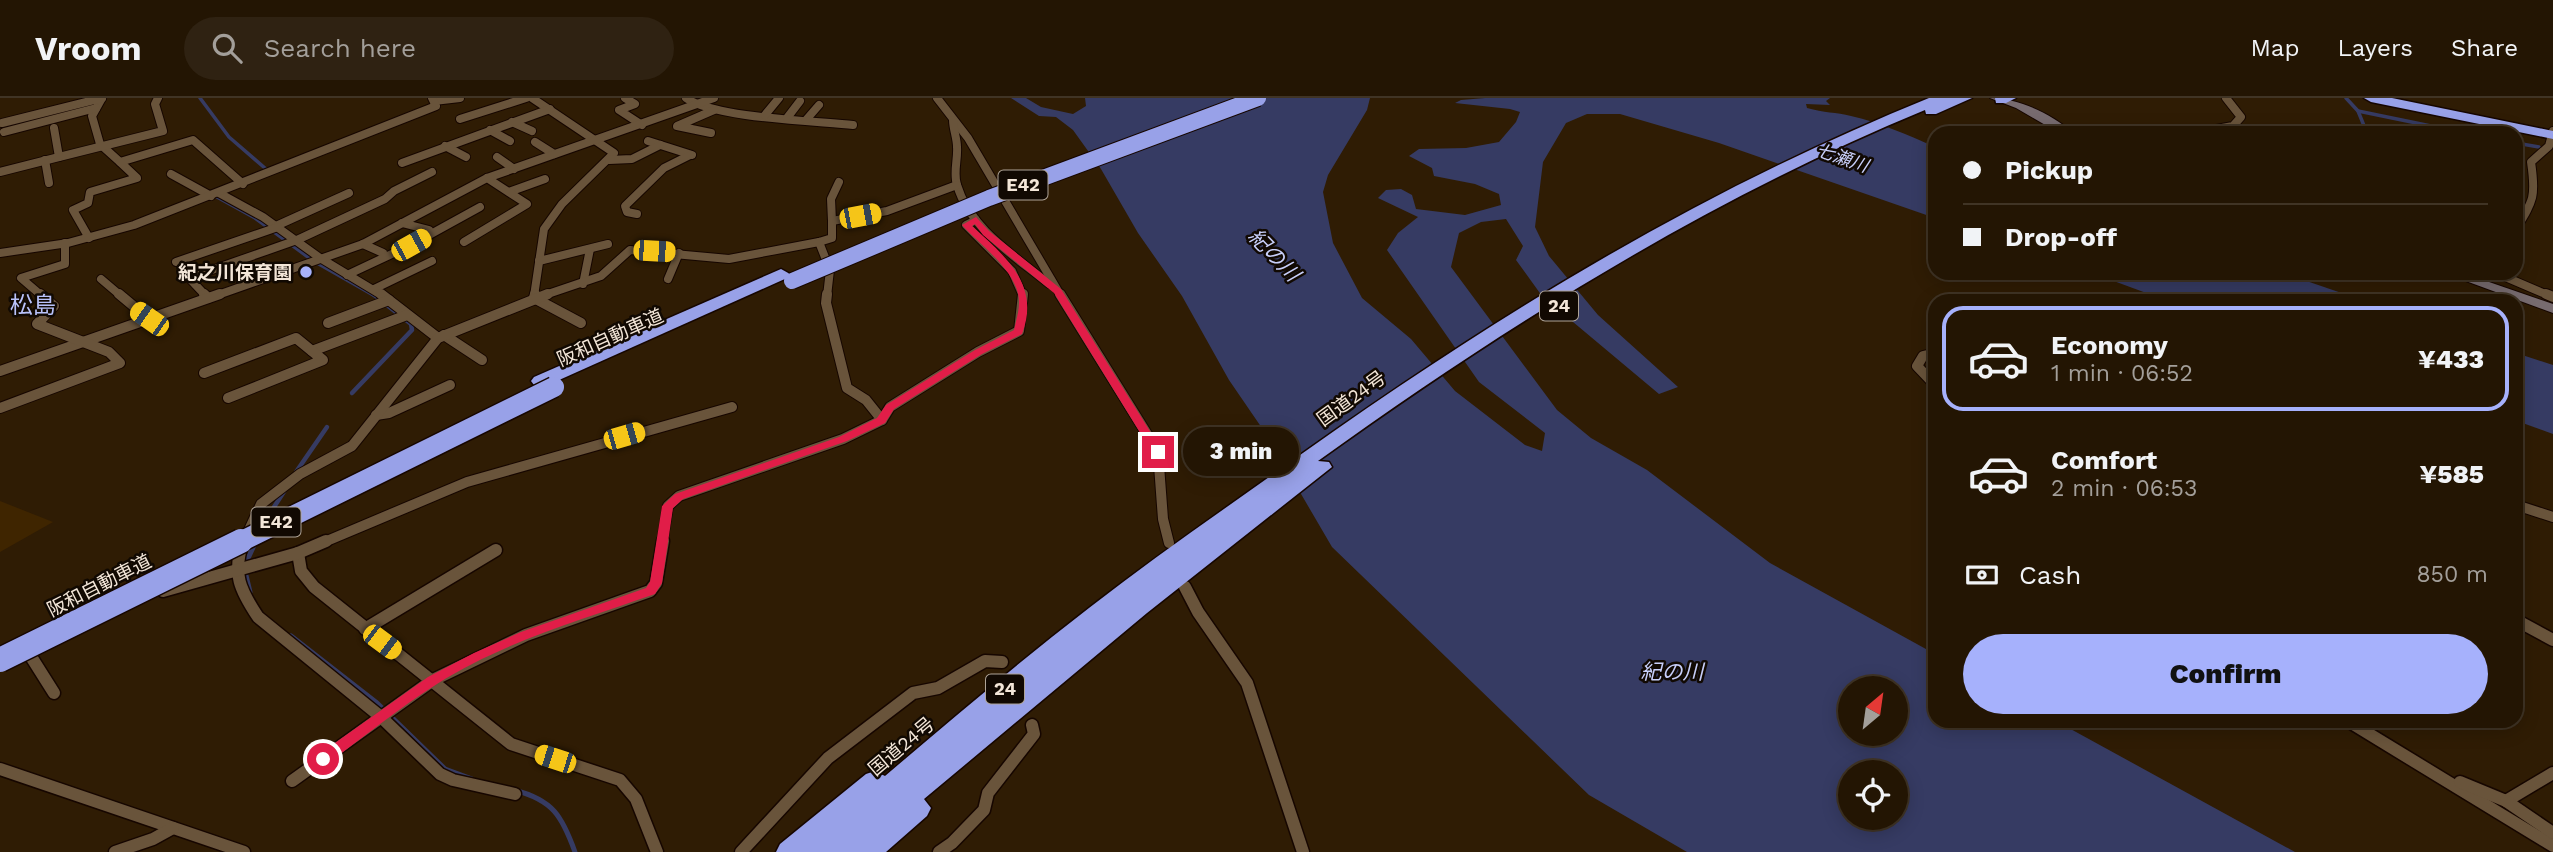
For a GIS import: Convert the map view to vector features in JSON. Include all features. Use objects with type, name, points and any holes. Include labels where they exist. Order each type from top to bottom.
[{"type":"highway","name":"阪和自動車道","points":[[0,645],[547,384],[993,187],[1234,98]]},
{"type":"highway","name":"阪和自動車道","points":[[787,278],[989,198],[1258,98]]},
{"type":"highway","name":"国道24号","points":[[814,852],[1101,612],[1451,373],[1673,237],[1934,104],[1965,98]]},
{"type":"highway","points":[[2371,98],[2517,126]]},
{"type":"highway","points":[[2395,98],[2521,126]]},
{"type":"highway","points":[[2523,126],[2553,133]]},
{"type":"highway","points":[[2523,127],[2553,133]]},
{"type":"highway","name":"阪和自動車道","points":[[0,660],[547,384]]},
{"type":"highway","name":"国道24号","points":[[843,852],[1206,542]]},
{"type":"highway","points":[[790,852],[948,721],[1001,693]]},
{"type":"highway","points":[[867,852],[966,765],[982,734]]},
{"type":"main road","points":[[2002,99],[2055,126]]},
{"type":"main road","points":[[2470,280],[2510,294]]},
{"type":"main road","points":[[2523,299],[2553,309]]},
{"type":"street","points":[[89,239],[74,210],[88,203],[90,192],[137,178],[102,146],[92,116],[102,98]]},
{"type":"street","points":[[2,122],[102,98]]},
{"type":"street","points":[[0,172],[163,131],[155,104],[158,98]]},
{"type":"street","points":[[0,253],[89,239],[215,194],[353,136],[436,106],[433,99],[460,98]]},
{"type":"street","points":[[460,119],[526,98]]},
{"type":"street","points":[[532,98],[614,153],[562,204],[544,229],[534,298]]},
{"type":"street","points":[[625,98],[635,104],[619,110],[642,125]]},
{"type":"street","points":[[686,98],[696,105],[715,110],[853,125]]},
{"type":"street","points":[[0,371],[363,243],[487,178],[714,98]]},
{"type":"street","points":[[765,115],[779,98]]},
{"type":"street","points":[[937,98],[968,138],[1058,291],[1158,452],[1161,469],[1160,513],[1169,543]]},
{"type":"street","points":[[2227,98],[2241,117],[2236,126]]},
{"type":"street","points":[[787,118],[800,101]]},
{"type":"street","points":[[806,120],[819,105]]},
{"type":"street","points":[[4,132],[96,108]]},
{"type":"street","points":[[402,163],[550,109]]},
{"type":"street","points":[[711,133],[677,126],[715,110]]},
{"type":"street","points":[[953,120],[952,129],[957,140],[957,186],[976,220],[986,233],[1058,291]]},
{"type":"street","points":[[512,122],[533,131]]},
{"type":"street","points":[[54,128],[60,157]]},
{"type":"street","points":[[490,130],[510,141]]},
{"type":"street","points":[[2523,218],[2535,191],[2531,162],[2549,145],[2553,133]]},
{"type":"street","points":[[120,162],[193,140],[242,182]]},
{"type":"street","points":[[637,214],[626,212],[625,206],[664,168],[693,155],[648,141]]},
{"type":"street","points":[[535,142],[554,155]]},
{"type":"street","points":[[609,160],[632,159],[660,145]]},
{"type":"street","points":[[445,146],[466,158]]},
{"type":"street","points":[[497,157],[514,169]]},
{"type":"street","points":[[45,160],[49,183]]},
{"type":"street","points":[[208,298],[190,278],[292,242],[385,199],[394,191],[432,173]]},
{"type":"street","points":[[171,174],[215,194],[274,228],[292,242],[374,289],[404,316],[482,360]]},
{"type":"street","points":[[464,242],[527,204],[487,178]]},
{"type":"street","points":[[509,192],[545,179]]},
{"type":"street","points":[[515,794],[440,774],[385,714],[269,629],[248,605],[243,569],[242,544],[261,504],[300,474],[352,446],[441,337],[534,298],[601,276],[630,250],[729,259],[832,238],[831,199],[839,182]]},
{"type":"street","points":[[832,221],[887,211],[957,186]]},
{"type":"street","points":[[176,262],[274,228],[349,193]]},
{"type":"street","points":[[347,275],[411,245],[480,207]]},
{"type":"street","points":[[292,781],[433,680],[526,635],[650,591],[656,583],[668,506],[679,496],[843,439],[881,420],[890,407],[978,352],[1018,331],[1024,302],[1021,290],[1003,259],[966,225],[976,220]]},
{"type":"street","points":[[402,223],[429,230]]},
{"type":"street","points":[[819,242],[831,270],[826,303],[847,388],[866,400],[881,420]]},
{"type":"street","points":[[0,408],[120,363],[109,352],[37,324],[54,306],[21,278],[65,264],[65,243]]},
{"type":"street","points":[[363,243],[383,253]]},
{"type":"street","points":[[539,261],[608,244]]},
{"type":"street","points":[[583,284],[590,249]]},
{"type":"street","points":[[668,279],[679,253]]},
{"type":"street","points":[[374,289],[432,261]]},
{"type":"street","points":[[102,279],[149,319]]},
{"type":"street","points":[[2513,280],[2553,297]]},
{"type":"street","points":[[534,298],[582,323]]},
{"type":"street","points":[[328,323],[385,301]]},
{"type":"street","points":[[312,351],[404,316]]},
{"type":"street","points":[[204,373],[296,338],[323,360],[228,398]]},
{"type":"street","points":[[1928,355],[1923,356],[1916,366],[1928,378]]},
{"type":"street","points":[[376,415],[389,413],[450,385]]},
{"type":"street","points":[[0,671],[144,596],[298,553],[467,482],[732,407]]},
{"type":"street","points":[[2523,507],[2553,516]]},
{"type":"street","points":[[365,629],[496,550]]},
{"type":"street","points":[[298,553],[306,580],[511,744],[620,780],[636,799],[657,852]]},
{"type":"street","points":[[1185,587],[1204,623],[1239,667],[1247,682],[1303,852]]},
{"type":"street","points":[[2523,624],[2553,640]]},
{"type":"street","points":[[30,655],[54,693]]},
{"type":"street","points":[[741,852],[828,758],[913,693],[930,691],[984,661],[996,659],[1002,662]]},
{"type":"street","points":[[939,852],[953,843],[984,810],[988,793],[1034,734],[1032,725]]},
{"type":"street","points":[[2359,728],[2553,846]]},
{"type":"street","points":[[2413,761],[2507,801],[2553,832]]},
{"type":"street","points":[[0,769],[244,852]]},
{"type":"street","points":[[2507,801],[2553,773]]},
{"type":"street","points":[[115,852],[153,839],[173,828]]},
{"type":"shaded area","points":[[0,501],[53,522],[0,552]]},
{"type":"water","name":"紀の川","points":[[1011,98],[1026,98],[1041,107],[1073,114],[1086,106],[1085,98],[1370,98],[1367,110],[1328,175],[1323,192],[1333,243],[1362,298],[1411,339],[1455,391],[1525,445],[1542,451],[1545,433],[1479,382],[1387,250],[1398,233],[1418,217],[1378,198],[1386,190],[1401,189],[1412,195],[1416,209],[1465,215],[1501,205],[1499,194],[1475,184],[1434,176],[1432,168],[1409,156],[1419,149],[1466,148],[1499,142],[1516,122],[1520,112],[1455,103],[1485,98],[1830,98],[1826,101],[1830,105],[1806,104],[1807,108],[1873,122],[1928,144],[1928,216],[1719,143],[1620,114],[1587,114],[1566,123],[1543,162],[1535,227],[1549,256],[1598,315],[1678,387],[1659,394],[1542,296],[1516,260],[1523,246],[1506,219],[1481,222],[1459,233],[1451,267],[1557,410],[1591,438],[1647,470],[1770,563],[1928,650],[1928,728],[2069,728],[2295,852],[1687,852],[1589,795],[1332,547],[1266,434],[1229,380],[1182,296],[1138,233],[1101,169],[1073,130],[1056,117],[1039,116]]},
{"type":"water","points":[[2111,280],[2304,280],[2344,294],[2149,294]]},
{"type":"water","points":[[2523,355],[2553,365],[2553,434],[2523,423]]},
{"type":"waterway","points":[[200,98],[229,137],[266,169],[265,172]]},
{"type":"waterway","points":[[2346,98],[2358,111]]},
{"type":"waterway","points":[[2358,111],[2431,126]]},
{"type":"waterway","points":[[2358,111],[2364,126]]},
{"type":"waterway","points":[[2523,144],[2539,147]]},
{"type":"waterway","points":[[216,193],[217,197],[255,218],[312,260]]},
{"type":"waterway","points":[[317,263],[375,296]]},
{"type":"waterway","points":[[352,393],[412,330],[411,324],[373,294]]},
{"type":"waterway","points":[[296,472],[327,427]]},
{"type":"waterway","points":[[265,521],[285,490]]},
{"type":"waterway","points":[[250,592],[244,567],[256,541]]},
{"type":"waterway","points":[[291,636],[377,703],[445,769],[472,779]]},
{"type":"waterway","points":[[514,790],[538,799],[554,811],[575,852]]},
{"type":"place","name":"紀之川保育園","points":[[306,272]]},
{"type":"district","name":"松島","points":[[33,305]]},
{"type":"route","points":[[323,759],[433,680],[479,656],[526,635],[650,591],[656,583],[668,506],[679,496],[843,439],[881,420],[890,407],[978,352],[1018,331],[1024,302],[1021,290],[1003,259],[966,225],[976,220],[986,233],[1058,291],[1158,452]]},
{"type":"water label","name":"七瀬川","points":[[1842,158]]}]
